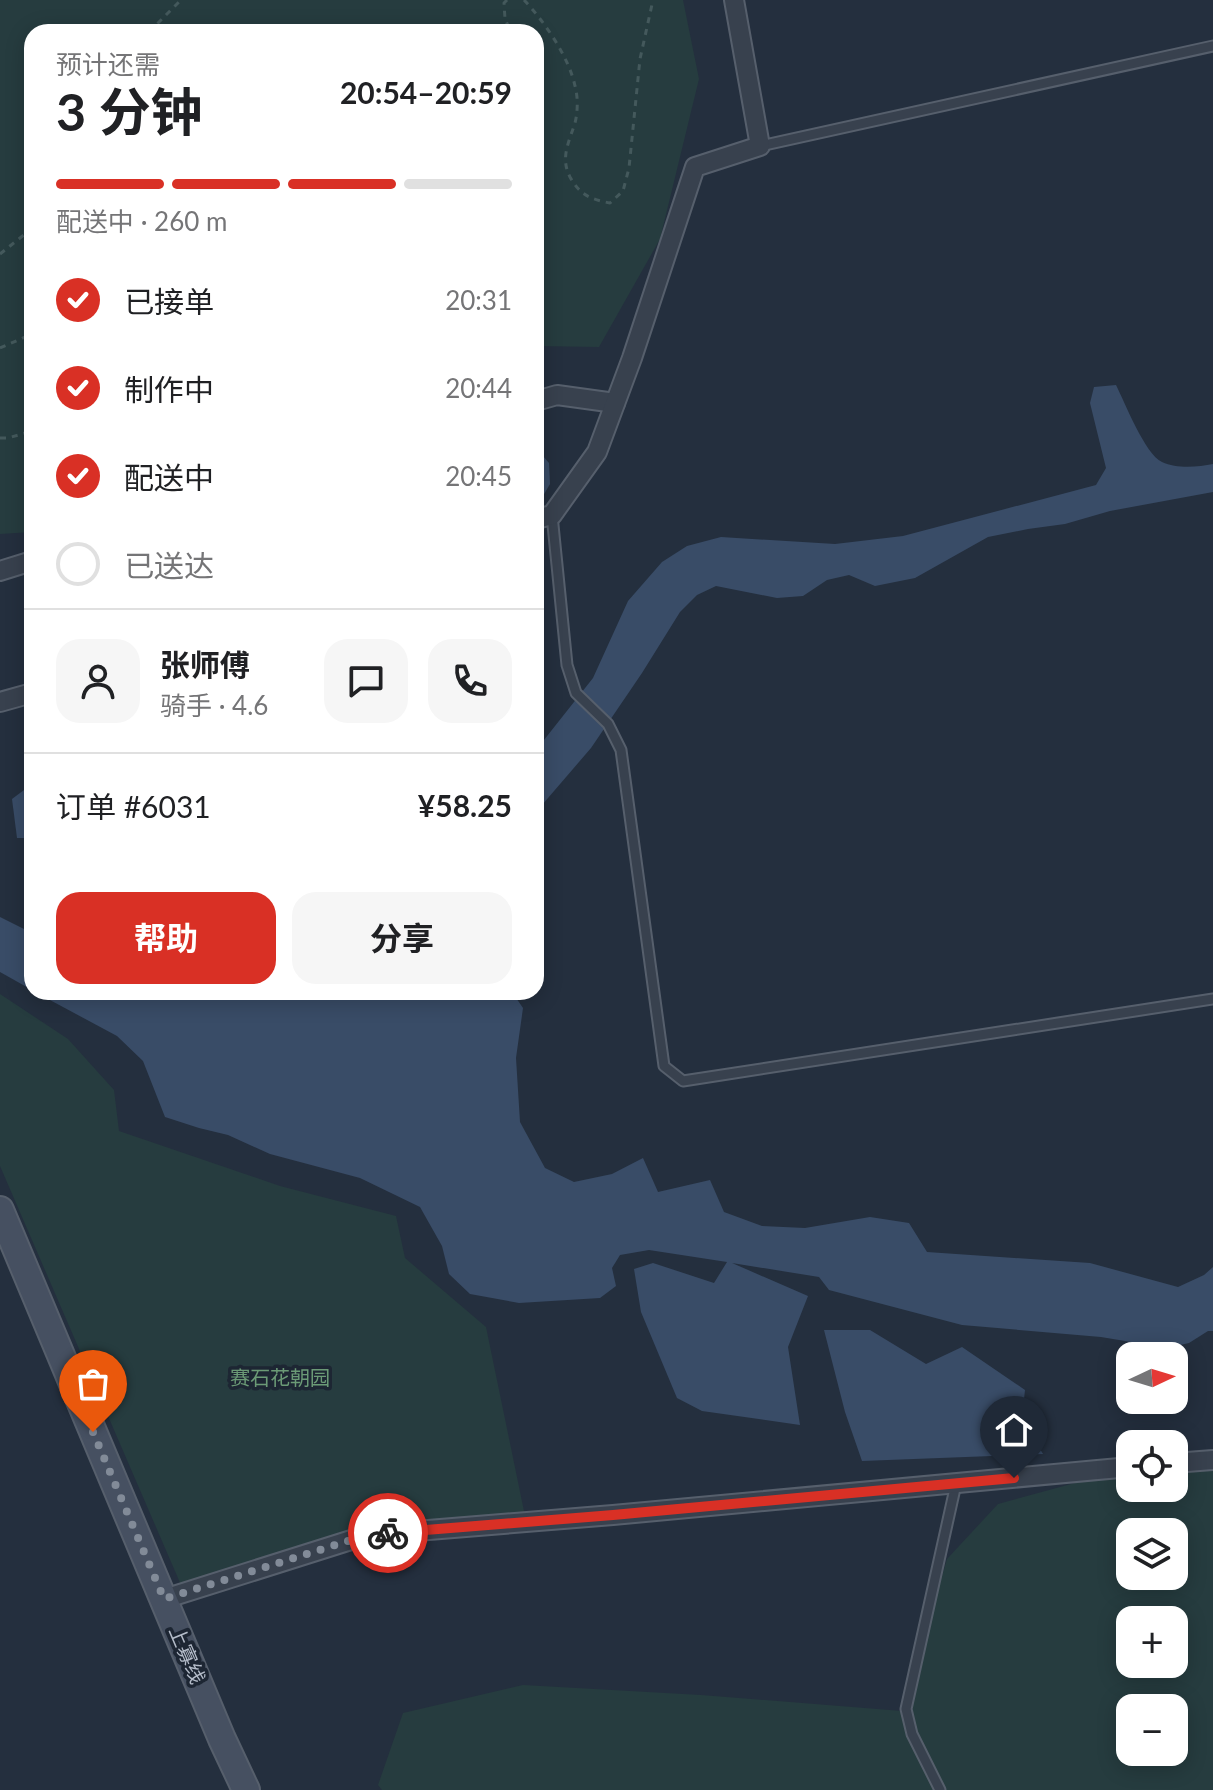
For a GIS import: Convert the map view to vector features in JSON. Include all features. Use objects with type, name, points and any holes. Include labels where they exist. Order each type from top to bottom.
[{"type":"street","points":[[544,517],[597,452],[695,167],[760,146],[734,0]]},
{"type":"street","points":[[544,399],[557,395],[615,403]]},
{"type":"street","points":[[0,571],[24,564]]},
{"type":"street","points":[[0,702],[24,695]]},
{"type":"street","name":"上寡线","points":[[0,1210],[246,1790]]},
{"type":"street","points":[[1188,1462],[1213,1460]]},
{"type":"street","points":[[164,1599],[367,1535],[598,1517],[1116,1468]]},
{"type":"lane","points":[[760,146],[1213,46]]},
{"type":"lane","points":[[544,517],[567,665],[576,693],[608,724],[621,750],[664,1066],[683,1081],[1213,999]]},
{"type":"lane","points":[[940,1790],[912,1734],[906,1709],[956,1484]]},
{"type":"path","points":[[157,24],[181,0]]},
{"type":"path","points":[[507,0],[504,3],[507,24]]},
{"type":"path","points":[[524,0],[543,24]]},
{"type":"path","points":[[544,26],[569,67],[578,104],[565,155],[566,168],[576,188],[593,199],[610,203],[623,191],[629,168],[640,59],[653,0]]},
{"type":"path","points":[[0,254],[24,235]]},
{"type":"path","points":[[0,348],[24,338]]},
{"type":"path","points":[[0,438],[24,433]]},
{"type":"green space","points":[[0,0],[683,0],[699,79],[660,239],[599,347],[544,346],[544,24],[24,24],[24,532],[0,534]]},
{"type":"green space","name":"赛石花朝园","points":[[0,994],[68,1039],[114,1090],[119,1131],[280,1186],[396,1216],[405,1258],[486,1327],[525,1516],[367,1535],[181,1585],[0,1166]]},
{"type":"green space","points":[[1188,1466],[1213,1467],[1213,1790],[382,1790],[378,1785],[403,1713],[523,1685],[902,1711],[947,1559],[998,1504],[1116,1472],[1116,1502],[1188,1502]]},
{"type":"water","points":[[1116,385],[1142,439],[1162,462],[1194,467],[1213,464],[1213,492],[988,537],[915,578],[875,586],[849,575],[827,580],[803,596],[777,598],[716,586],[697,595],[680,612],[591,748],[544,803],[544,740],[593,678],[628,601],[662,562],[687,546],[721,537],[835,544],[903,536],[1096,485],[1106,468],[1090,403],[1094,387]]},
{"type":"water","points":[[544,457],[549,463],[550,484],[544,494]]},
{"type":"water","points":[[24,790],[24,838],[17,838],[12,799]]},
{"type":"water","points":[[0,917],[24,929],[24,986],[0,972]]},
{"type":"water","points":[[50,1000],[518,1000],[523,1008],[516,1058],[520,1122],[545,1168],[574,1182],[612,1174],[643,1158],[658,1192],[710,1180],[724,1212],[762,1226],[805,1228],[870,1217],[909,1223],[927,1252],[1090,1263],[1178,1287],[1204,1275],[1213,1267],[1213,1331],[1188,1343],[1131,1342],[962,1325],[829,1290],[819,1277],[732,1263],[808,1296],[788,1347],[800,1425],[702,1411],[677,1398],[641,1312],[634,1269],[653,1263],[714,1283],[727,1262],[649,1250],[620,1255],[612,1268],[616,1286],[600,1298],[519,1303],[470,1294],[449,1274],[442,1246],[420,1207],[360,1178],[270,1154],[228,1135],[165,1117],[143,1061],[117,1036]]},
{"type":"water","points":[[824,1330],[870,1330],[926,1364],[962,1347],[1025,1390],[1022,1418],[1043,1454],[862,1461],[845,1412]]},
{"type":"way so far","points":[[93,1432],[164,1599],[367,1535],[388,1533]]},
{"type":"route","points":[[388,1533],[1014,1478]]}]
